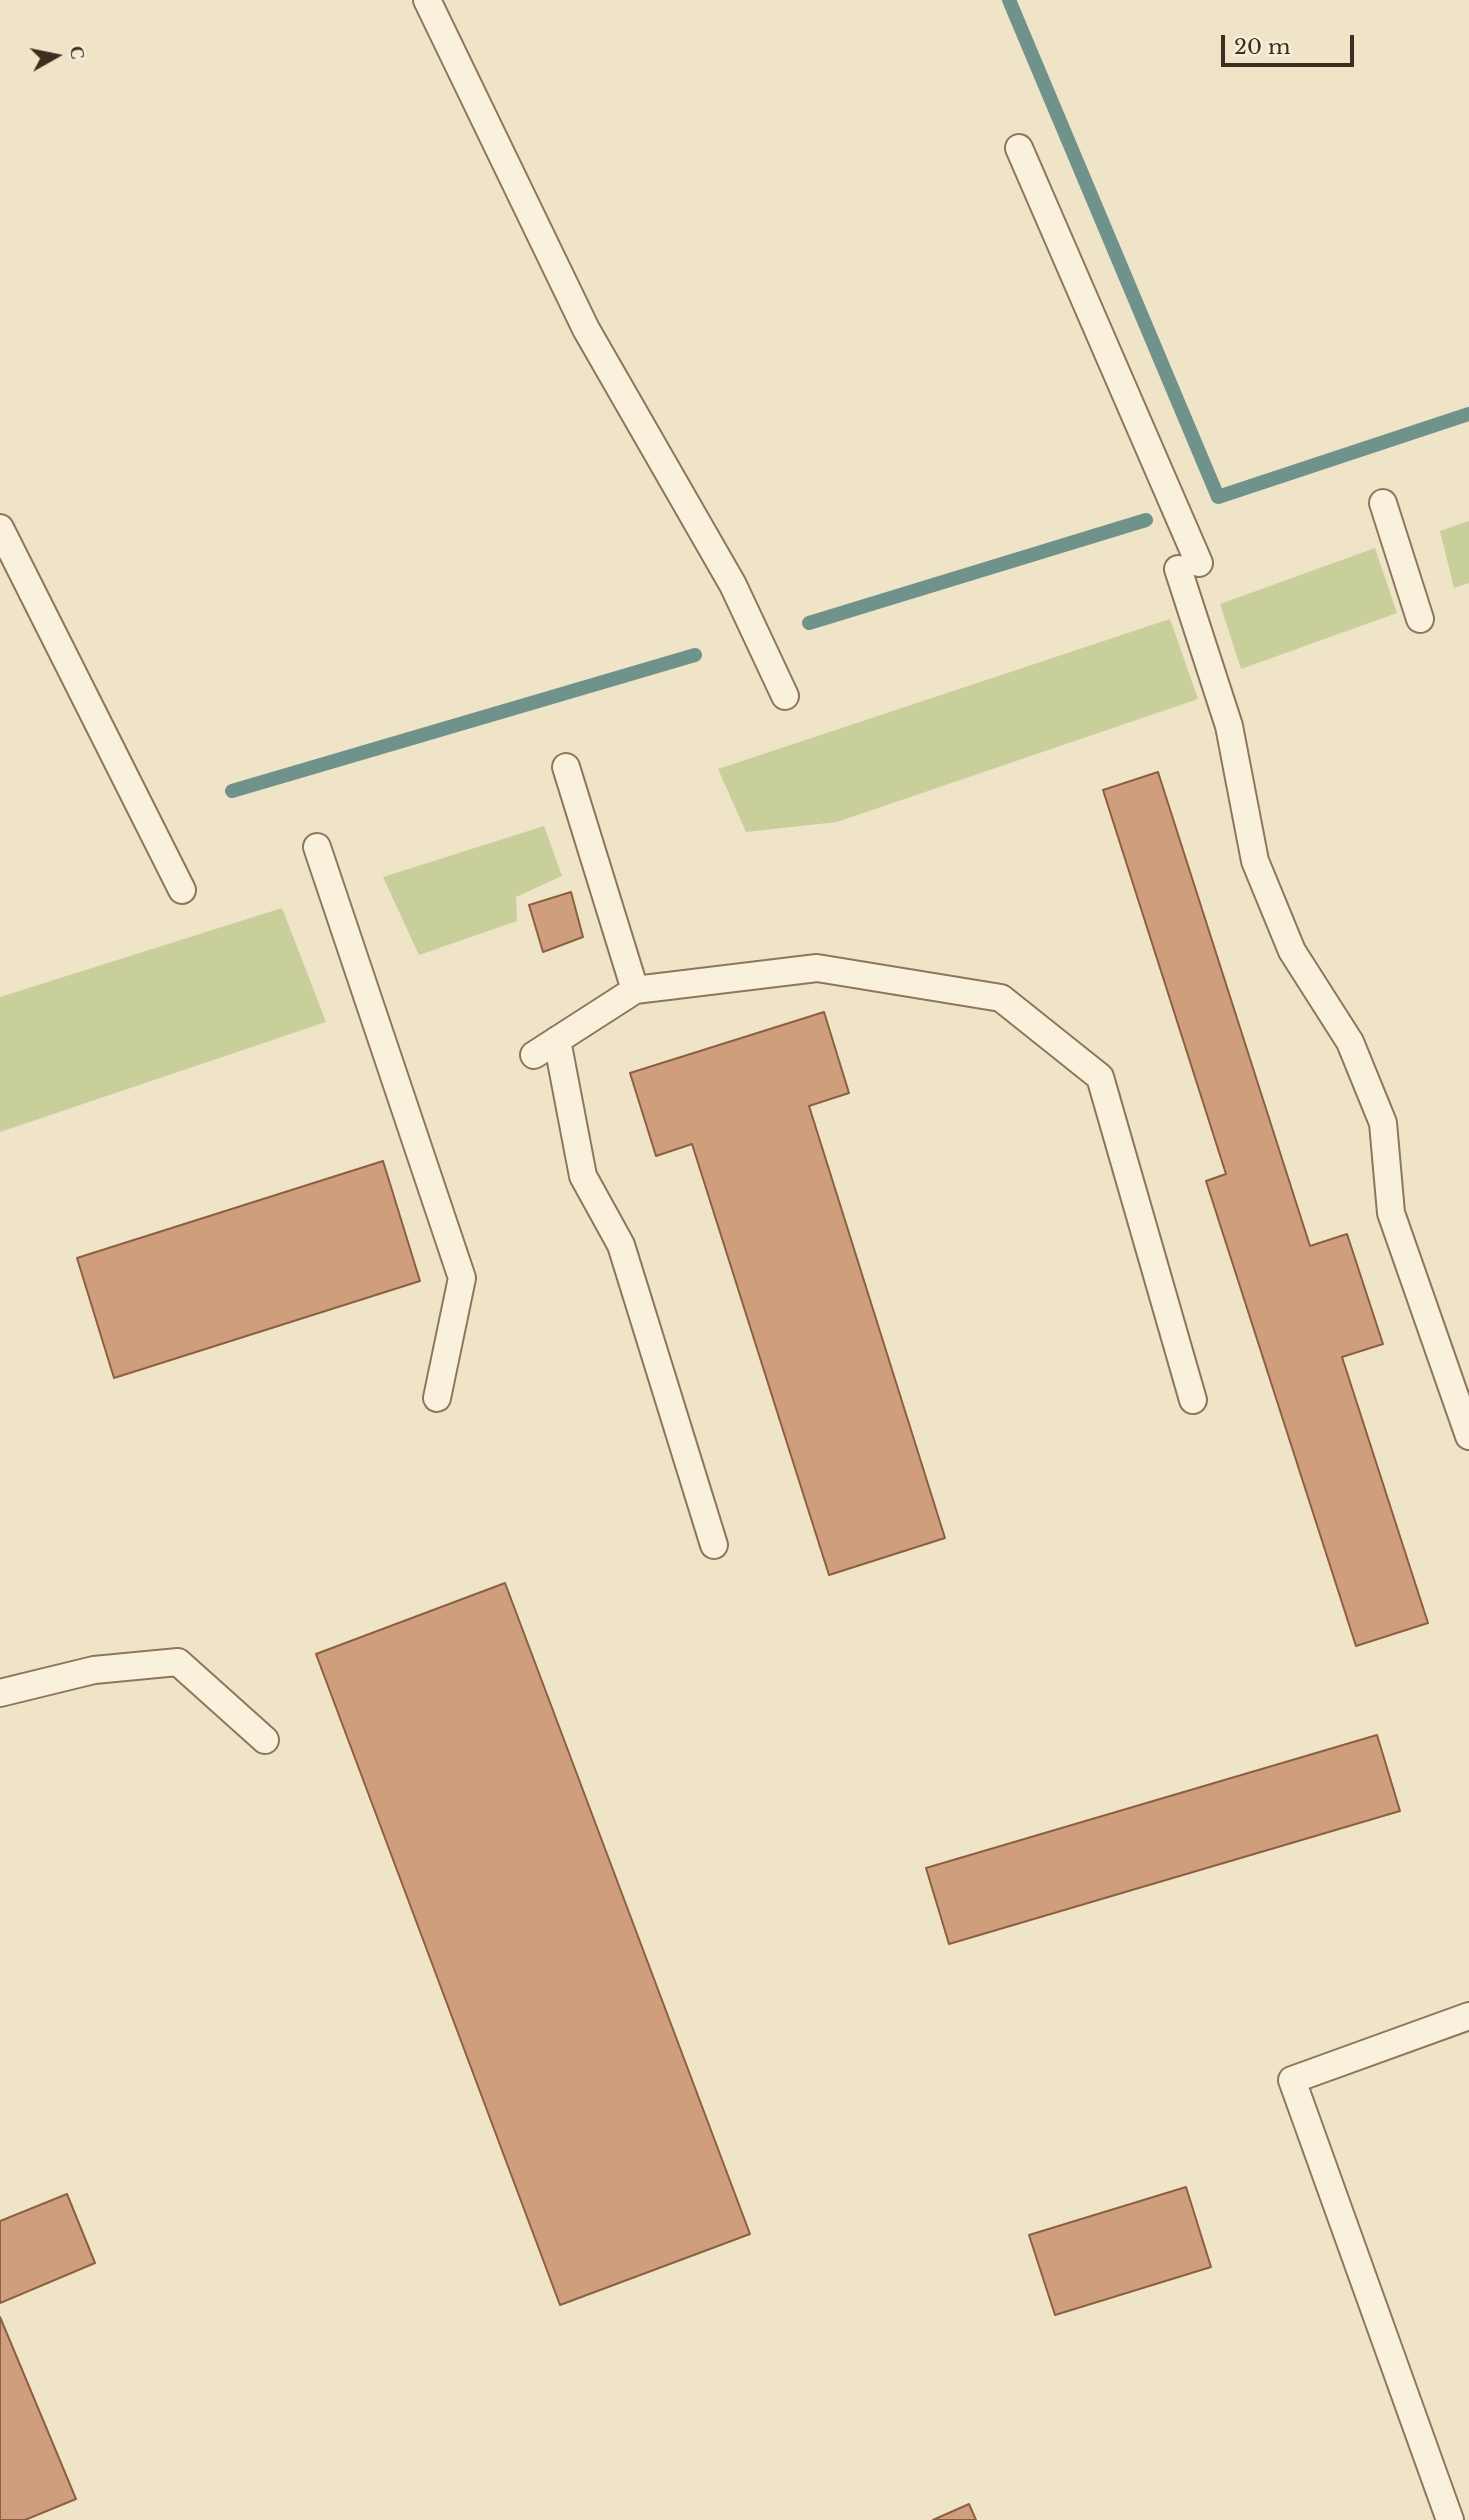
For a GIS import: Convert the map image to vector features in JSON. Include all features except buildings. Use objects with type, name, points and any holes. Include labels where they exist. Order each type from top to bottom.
[{"type":"lane","points":[[427,0],[586,329],[733,585],[785,696]]},
{"type":"lane","points":[[1019,148],[1189,566],[1229,726],[1255,861],[1292,951],[1350,1042],[1382,1123],[1391,1213],[1469,1436]]},
{"type":"lane","points":[[1383,503],[1420,619]]},
{"type":"lane","points":[[0,528],[182,890]]},
{"type":"lane","points":[[566,767],[635,990]]},
{"type":"lane","points":[[317,847],[463,1278],[437,1398]]},
{"type":"lane","points":[[534,1055],[635,990],[817,968],[1001,998],[1100,1077],[1193,1400]]},
{"type":"lane","points":[[557,1040],[583,1176],[621,1245],[714,1545]]},
{"type":"lane","points":[[0,1693],[93,1670],[178,1662],[265,1740]]},
{"type":"lane","points":[[1450,2520],[1293,2080],[1469,2016]]},
{"type":"green space","points":[[1469,521],[1469,583],[1454,588],[1440,531]]},
{"type":"green space","points":[[1375,548],[1397,613],[1241,669],[1220,604]]},
{"type":"green space","points":[[1170,619],[1198,699],[837,822],[746,832],[718,769]]},
{"type":"green space","points":[[544,826],[562,876],[516,897],[517,921],[419,955],[383,877]]},
{"type":"green space","points":[[282,908],[326,1022],[0,1132],[0,997]]},
{"type":"waterway","points":[[1009,0],[1218,497],[1469,414]]},
{"type":"waterway","points":[[809,623],[1146,520]]},
{"type":"waterway","points":[[232,791],[695,655]]}]
